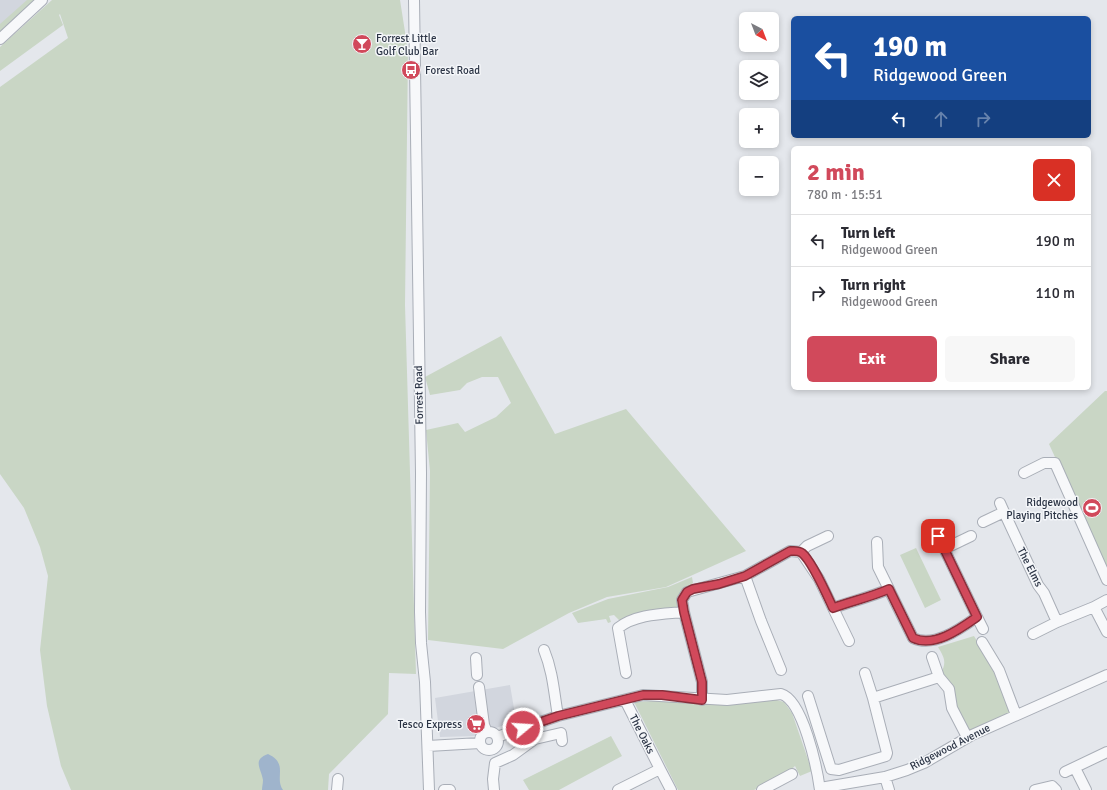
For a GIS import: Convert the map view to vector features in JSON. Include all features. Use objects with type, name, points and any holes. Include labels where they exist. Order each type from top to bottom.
[{"type":"street","points":[[0,39],[42,0]]},
{"type":"street","name":"Forrest Road","points":[[414,0],[421,472],[420,612],[428,746],[429,790]]},
{"type":"street","points":[[1024,473],[1044,463],[1054,463],[1107,580]]},
{"type":"street","name":"The Elms","points":[[984,522],[1002,508],[1057,622]]},
{"type":"street","points":[[801,552],[807,546],[828,536]]},
{"type":"street","points":[[938,536],[983,629]]},
{"type":"street","points":[[944,549],[970,536]]},
{"type":"street","points":[[877,542],[878,566],[913,638],[921,642],[949,636],[977,617]]},
{"type":"street","points":[[702,700],[702,682],[682,600],[687,592],[745,576],[790,551],[801,552]]},
{"type":"street","points":[[801,552],[819,579],[849,641]]},
{"type":"street","points":[[745,576],[781,670]]},
{"type":"street","points":[[833,608],[852,601],[872,597],[889,589]]},
{"type":"street","points":[[1033,634],[1107,600]]},
{"type":"street","points":[[1094,607],[1107,632]]},
{"type":"street","points":[[626,672],[618,628],[635,619],[656,614],[684,612]]},
{"type":"street","points":[[982,642],[999,670],[1016,715]]},
{"type":"street","points":[[544,650],[553,678],[558,716]]},
{"type":"street","points":[[932,657],[939,677],[949,689],[952,708],[967,737]]},
{"type":"street","points":[[476,658],[477,675]]},
{"type":"street","points":[[808,696],[831,769],[839,770],[886,756],[887,753],[865,673]]},
{"type":"street","name":"Ridgewood Avenue","points":[[497,737],[558,716],[643,695],[662,695],[702,700],[727,700],[781,694],[786,695],[794,705],[802,720],[820,789],[885,777],[924,762],[967,737],[1107,675]]},
{"type":"street","points":[[873,698],[939,677]]},
{"type":"street","points":[[479,687],[484,725],[487,732]]},
{"type":"street","name":"The Oaks","points":[[625,700],[671,790]]},
{"type":"street","points":[[487,732],[494,733],[497,737],[497,745],[492,749],[485,749],[480,743],[482,736],[487,732]]},
{"type":"street","points":[[495,763],[513,755],[535,739],[561,733],[562,742]]},
{"type":"street","points":[[428,746],[480,743]]},
{"type":"street","points":[[492,749],[495,763],[493,779],[494,790]]},
{"type":"street","points":[[1065,772],[1107,752]]},
{"type":"street","points":[[1074,768],[1086,790]]},
{"type":"street","points":[[618,790],[660,769]]},
{"type":"street","points":[[762,790],[792,774]]},
{"type":"street","points":[[885,777],[889,790]]},
{"type":"street","points":[[337,790],[338,779]]},
{"type":"street","points":[[1035,790],[1052,786],[1056,790]]},
{"type":"street","points":[[444,790],[450,790]]},
{"type":"shaded area","points":[[0,0],[30,0],[0,28]]},
{"type":"shaded area","points":[[510,685],[516,720],[476,736],[440,737],[435,698]]},
{"type":"green space","points":[[27,0],[39,0],[0,35],[0,24]]},
{"type":"green space","points":[[52,0],[400,0],[408,51],[405,305],[416,674],[389,673],[388,714],[329,774],[328,790],[71,790],[61,766],[47,706],[40,650],[48,576],[40,547],[24,508],[0,474],[0,87],[68,38],[60,14],[59,15],[63,25],[0,71],[0,47]]},
{"type":"green space","points":[[501,336],[555,434],[626,409],[746,551],[666,587],[607,597],[569,613],[503,649],[428,640],[430,471],[426,430],[458,423],[465,432],[496,417],[511,403],[498,377],[482,377],[467,383],[460,390],[430,395],[425,377]]},
{"type":"green space","name":"Ridgewood Playing Pitches","points":[[1105,391],[1107,391],[1107,571],[1049,444]]},
{"type":"green space","points":[[916,548],[941,600],[925,608],[900,555]]},
{"type":"green space","points":[[692,577],[693,583],[684,590],[679,607],[675,610],[620,621],[614,615],[609,616],[611,622],[608,623],[606,619],[578,623],[572,613],[608,599],[668,587]]},
{"type":"green space","points":[[974,636],[998,675],[1013,710],[1010,716],[975,732],[969,730],[954,704],[941,673],[944,666],[944,660],[938,647]]},
{"type":"green space","points":[[773,699],[784,702],[792,713],[812,771],[800,776],[795,766],[784,776],[754,790],[678,790],[634,702],[672,700]]},
{"type":"green space","points":[[611,736],[622,756],[559,790],[529,790],[523,780]]},
{"type":"water","points":[[268,754],[278,762],[280,766],[280,780],[283,790],[262,790],[263,780],[259,768],[259,762],[263,756]]},
{"type":"place","name":"Forrest Little Golf Club Bar","points":[[362,44]]},
{"type":"place","name":"Forest Road","points":[[411,70]]},
{"type":"place","name":"Ridgewood Playing Pitches","points":[[1092,508]]},
{"type":"place","name":"Tesco Express","points":[[476,724]]},
{"type":"route","points":[[523,728],[558,716],[643,695],[662,695],[702,700],[702,682],[682,600],[687,592],[693,589],[719,584],[745,576],[790,551],[801,552],[804,555],[819,579],[833,608],[852,601],[872,597],[889,589],[913,638],[921,642],[949,636],[977,617],[938,536]]}]
